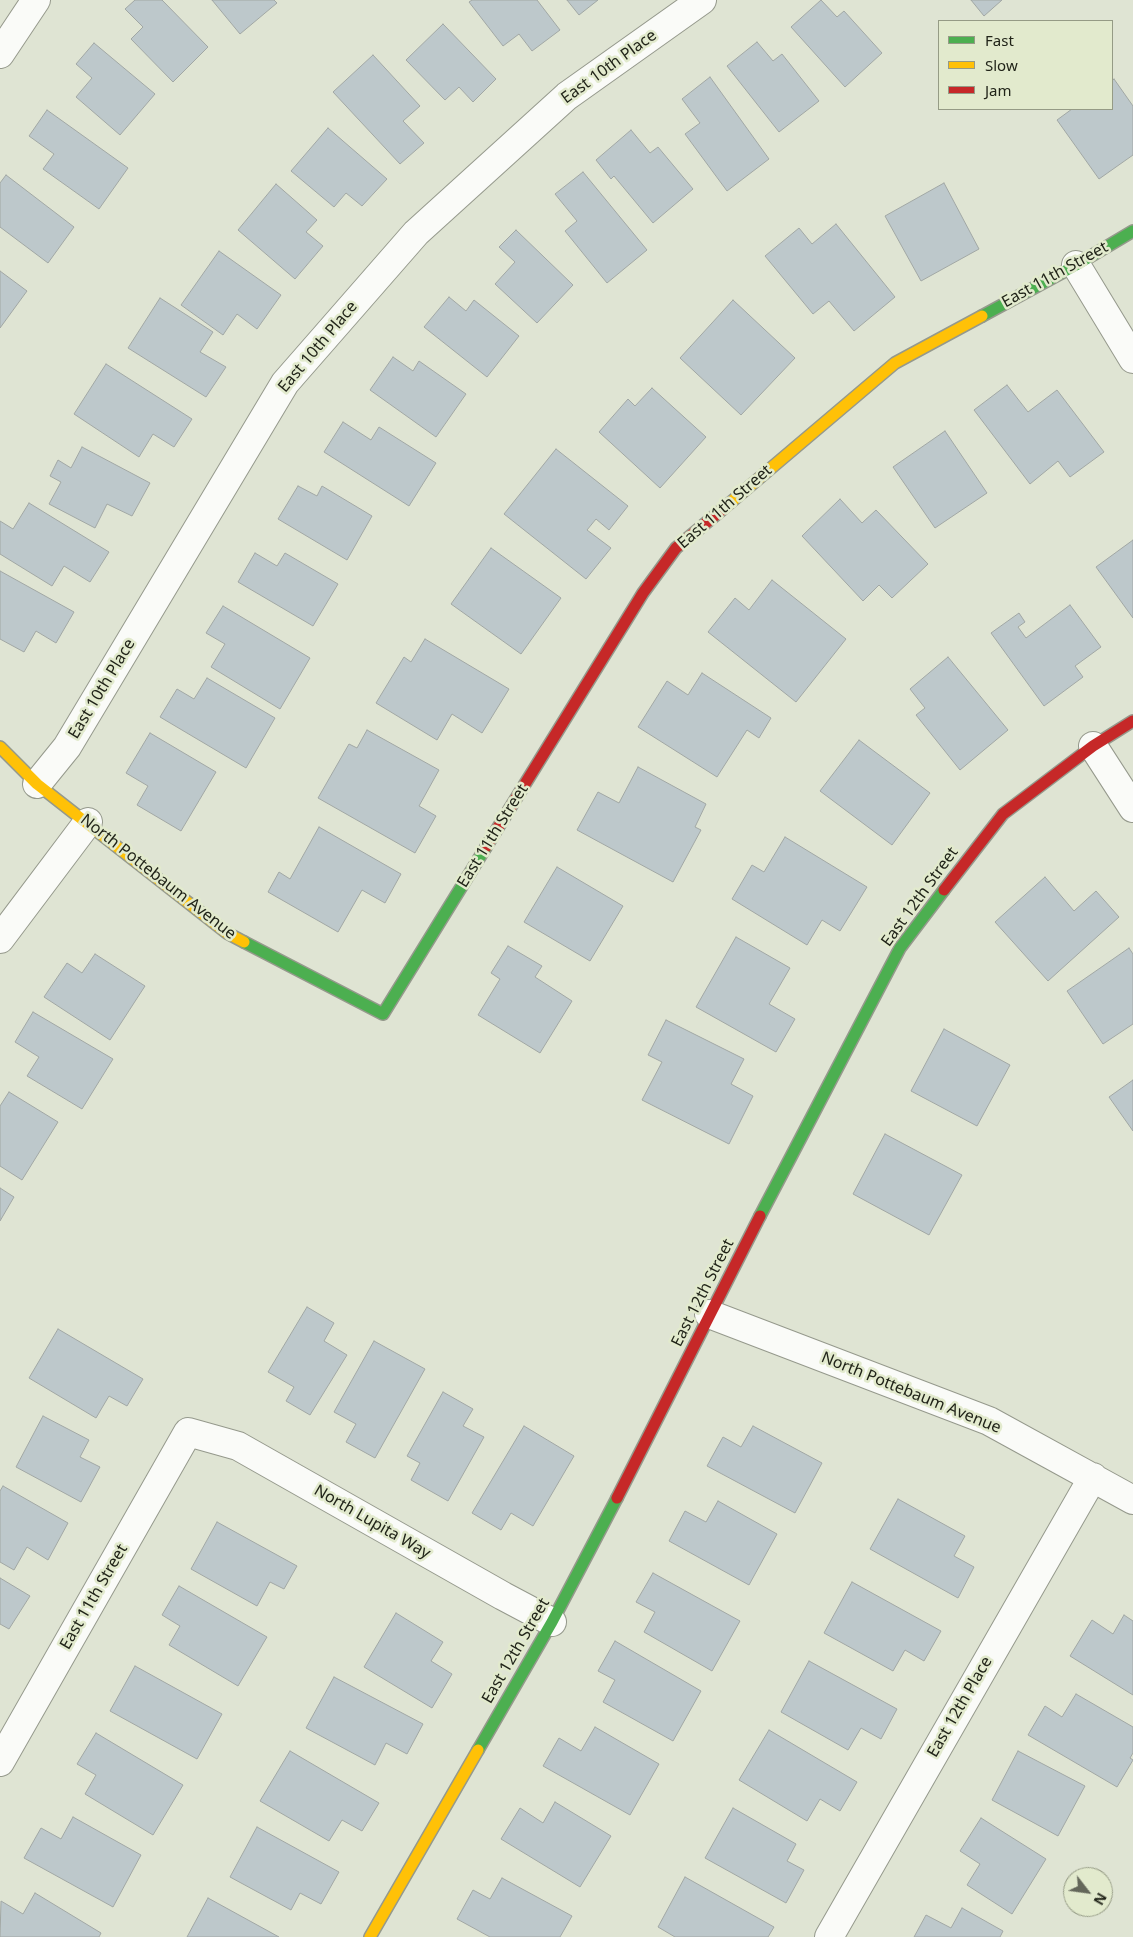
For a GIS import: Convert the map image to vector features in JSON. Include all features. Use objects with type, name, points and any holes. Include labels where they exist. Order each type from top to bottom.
[{"type":"street","points":[[0,54],[36,0]]},
{"type":"street","name":"East 10th Place","points":[[38,784],[67,747],[285,383],[416,233],[567,96],[702,0]]},
{"type":"street","name":"East 11th Street","points":[[383,1014],[643,593],[676,548],[896,362],[1133,231]]},
{"type":"street","points":[[1076,264],[1133,358]]},
{"type":"street","name":"East 12th Street","points":[[370,1937],[552,1622],[675,1385],[709,1314],[900,948],[1003,814],[1093,746],[1133,721]]},
{"type":"street","points":[[1093,746],[1133,808]]},
{"type":"street","name":"North Pottebaum Avenue","points":[[0,747],[38,784],[226,934],[383,1014]]},
{"type":"street","points":[[0,939],[88,822]]},
{"type":"street","name":"North Pottebaum Avenue","points":[[709,1314],[989,1421],[1093,1476],[1133,1500]]},
{"type":"street","name":"East 11th Street","points":[[0,1762],[188,1432]]},
{"type":"street","name":"North Lupita Way","points":[[188,1432],[238,1446],[502,1596],[552,1622]]},
{"type":"street","name":"East 12th Place","points":[[829,1937],[1093,1476]]},
{"type":"building","points":[[135,0],[162,0],[208,47],[173,82],[131,39],[143,27],[125,9]]},
{"type":"building","points":[[212,0],[274,0],[277,3],[240,34]]},
{"type":"building","points":[[472,0],[537,0],[560,30],[532,51],[519,34],[503,46],[469,2]]},
{"type":"building","points":[[567,0],[598,0],[579,15]]},
{"type":"building","points":[[821,0],[837,17],[844,11],[882,53],[845,87],[791,27]]},
{"type":"building","points":[[971,0],[1002,0],[984,16]]},
{"type":"building","points":[[443,24],[496,79],[473,102],[459,87],[445,100],[406,60]]},
{"type":"building","points":[[757,42],[773,61],[782,54],[819,101],[779,132],[727,66]]},
{"type":"building","points":[[94,43],[155,94],[120,135],[76,97],[92,78],[76,64]]},
{"type":"building","points":[[373,55],[420,106],[403,121],[424,143],[400,164],[333,92]]},
{"type":"building","points":[[710,77],[769,159],[727,191],[685,134],[700,123],[682,99]]},
{"type":"building","points":[[1113,80],[1133,106],[1133,155],[1099,179],[1057,120],[1071,110],[1113,110]]},
{"type":"building","points":[[47,110],[128,168],[99,209],[43,169],[54,154],[29,136]]},
{"type":"building","points":[[328,128],[387,179],[362,206],[346,193],[334,207],[291,171]]},
{"type":"building","points":[[631,130],[650,153],[658,147],[693,189],[653,223],[614,176],[611,179],[596,160]]},
{"type":"building","points":[[583,172],[647,250],[607,283],[565,231],[577,221],[555,194]]},
{"type":"building","points":[[6,175],[74,227],[48,263],[0,227],[0,183]]},
{"type":"building","points":[[944,183],[979,249],[921,281],[885,216]]},
{"type":"building","points":[[276,184],[317,220],[306,232],[323,246],[295,279],[238,230]]},
{"type":"building","points":[[836,224],[895,297],[854,331],[829,301],[813,314],[765,256],[799,228],[812,244]]},
{"type":"building","points":[[516,230],[573,285],[537,323],[495,284],[515,262],[499,247]]},
{"type":"building","points":[[219,251],[281,295],[257,329],[237,314],[223,335],[181,305]]},
{"type":"building","points":[[0,271],[27,291],[0,328]]},
{"type":"building","points":[[449,297],[466,311],[474,300],[519,336],[487,377],[424,327]]},
{"type":"building","points":[[160,298],[213,332],[200,352],[226,367],[206,397],[128,348]]},
{"type":"building","points":[[733,300],[795,358],[741,415],[680,358]]},
{"type":"building","points":[[393,357],[413,371],[419,361],[466,394],[436,437],[370,390]]},
{"type":"building","points":[[106,364],[192,419],[174,447],[153,434],[139,457],[74,414]]},
{"type":"building","points":[[1007,385],[1028,412],[1057,390],[1104,452],[1070,477],[1058,461],[1030,484],[974,410]]},
{"type":"building","points":[[652,388],[706,437],[660,488],[599,432],[628,399],[635,406]]},
{"type":"building","points":[[343,422],[371,440],[379,427],[436,463],[409,506],[324,452]]},
{"type":"building","points":[[945,431],[987,493],[935,528],[893,467]]},
{"type":"building","points":[[82,447],[150,483],[132,516],[107,504],[95,528],[49,504],[61,482],[50,476],[58,460],[71,468]]},
{"type":"building","points":[[556,449],[628,506],[609,530],[596,519],[587,530],[611,548],[586,579],[504,514]]},
{"type":"building","points":[[298,486],[317,496],[322,486],[372,516],[347,560],[278,519]]},
{"type":"building","points":[[840,499],[862,523],[876,510],[928,564],[892,598],[879,585],[863,601],[802,536]]},
{"type":"building","points":[[29,503],[109,552],[90,582],[64,566],[52,586],[0,554],[0,521],[13,529]]},
{"type":"building","points":[[1133,540],[1133,618],[1096,567]]},
{"type":"building","points":[[491,548],[561,598],[521,654],[451,604]]},
{"type":"building","points":[[255,553],[277,566],[285,553],[338,584],[313,626],[238,582]]},
{"type":"building","points":[[0,571],[74,612],[56,643],[36,631],[24,652],[0,639]]},
{"type":"building","points":[[772,580],[846,639],[796,702],[708,632],[735,598],[749,610]]},
{"type":"building","points":[[1070,605],[1101,647],[1075,666],[1083,677],[1044,706],[991,633],[1019,613],[1025,622],[1018,627],[1026,638]]},
{"type":"building","points":[[223,606],[310,658],[280,709],[211,667],[225,644],[206,633]]},
{"type":"building","points":[[425,639],[509,689],[482,733],[452,714],[437,740],[376,703],[404,657],[411,662]]},
{"type":"building","points":[[948,657],[1008,730],[960,770],[916,715],[925,708],[910,689]]},
{"type":"building","points":[[702,673],[771,718],[759,738],[747,730],[717,777],[638,727],[667,681],[688,695]]},
{"type":"building","points":[[207,678],[275,718],[246,768],[160,717],[177,689],[194,699]]},
{"type":"building","points":[[367,730],[439,770],[419,806],[436,816],[415,853],[318,798],[349,744],[357,748]]},
{"type":"building","points":[[150,733],[216,772],[181,831],[137,805],[148,786],[126,773]]},
{"type":"building","points":[[859,740],[930,793],[892,845],[820,791]]},
{"type":"building","points":[[638,767],[706,804],[695,827],[701,830],[673,882],[577,830],[598,792],[619,803]]},
{"type":"building","points":[[319,827],[401,874],[385,903],[362,890],[338,932],[268,892],[279,872],[290,879]]},
{"type":"building","points":[[785,837],[867,887],[840,931],[822,920],[807,945],[732,899],[752,865],[764,872]]},
{"type":"building","points":[[557,867],[623,906],[590,961],[524,922]]},
{"type":"building","points":[[1045,877],[1074,911],[1096,891],[1119,917],[1048,981],[995,922]]},
{"type":"building","points":[[736,937],[790,968],[769,1004],[795,1019],[776,1052],[696,1007]]},
{"type":"building","points":[[508,946],[542,966],[535,977],[572,1001],[540,1053],[478,1015],[500,979],[491,973]]},
{"type":"building","points":[[1129,948],[1133,954],[1133,1024],[1103,1044],[1067,991]]},
{"type":"building","points":[[95,954],[145,986],[110,1040],[44,997],[67,963],[82,973]]},
{"type":"building","points":[[33,1012],[113,1059],[82,1109],[27,1076],[39,1057],[15,1042]]},
{"type":"building","points":[[666,1020],[744,1059],[731,1084],[753,1096],[729,1144],[642,1100],[662,1062],[648,1055]]},
{"type":"building","points":[[944,1029],[1010,1065],[977,1126],[911,1091]]},
{"type":"building","points":[[1133,1080],[1133,1131],[1109,1097]]},
{"type":"building","points":[[9,1092],[58,1122],[22,1180],[0,1166],[0,1106]]},
{"type":"building","points":[[885,1134],[962,1175],[929,1235],[853,1194]]},
{"type":"building","points":[[0,1188],[14,1197],[0,1221]]},
{"type":"building","points":[[307,1307],[334,1323],[324,1341],[347,1355],[310,1415],[286,1401],[294,1387],[268,1372]]},
{"type":"building","points":[[58,1329],[143,1379],[127,1406],[109,1396],[96,1418],[29,1378]]},
{"type":"building","points":[[374,1341],[425,1369],[375,1458],[346,1442],[356,1424],[334,1412]]},
{"type":"building","points":[[443,1392],[473,1409],[463,1426],[484,1437],[448,1501],[411,1480],[420,1463],[407,1456]]},
{"type":"building","points":[[43,1416],[89,1440],[80,1457],[100,1467],[81,1502],[16,1467]]},
{"type":"building","points":[[524,1426],[574,1456],[533,1526],[511,1513],[501,1530],[472,1513]]},
{"type":"building","points":[[753,1426],[822,1463],[795,1513],[707,1466],[723,1437],[741,1447]]},
{"type":"building","points":[[3,1486],[68,1523],[48,1560],[27,1547],[14,1570],[0,1562],[0,1491]]},
{"type":"building","points":[[898,1499],[965,1536],[954,1556],[974,1567],[958,1598],[870,1549]]},
{"type":"building","points":[[718,1501],[777,1534],[749,1585],[669,1541],[685,1511],[706,1522]]},
{"type":"building","points":[[217,1522],[297,1566],[284,1589],[270,1582],[257,1606],[191,1569]]},
{"type":"building","points":[[653,1573],[740,1621],[712,1671],[644,1632],[655,1612],[636,1602]]},
{"type":"building","points":[[0,1578],[30,1596],[9,1629],[0,1624]]},
{"type":"building","points":[[852,1582],[941,1631],[924,1661],[905,1650],[893,1671],[824,1633]]},
{"type":"building","points":[[179,1586],[267,1637],[238,1686],[169,1645],[180,1626],[162,1615]]},
{"type":"building","points":[[396,1613],[443,1642],[431,1661],[452,1674],[432,1708],[364,1667]]},
{"type":"building","points":[[1124,1615],[1133,1621],[1133,1695],[1070,1656],[1092,1620],[1113,1634]]},
{"type":"building","points":[[615,1641],[701,1691],[673,1741],[603,1702],[615,1680],[598,1671]]},
{"type":"building","points":[[809,1661],[897,1709],[881,1739],[861,1728],[848,1750],[781,1712]]},
{"type":"building","points":[[135,1666],[222,1714],[197,1759],[110,1711]]},
{"type":"building","points":[[334,1677],[423,1724],[407,1754],[386,1743],[375,1765],[306,1728]]},
{"type":"building","points":[[1076,1694],[1133,1727],[1133,1753],[1130,1758],[1133,1760],[1117,1787],[1028,1735],[1045,1706],[1062,1717]]},
{"type":"building","points":[[595,1727],[659,1764],[630,1815],[543,1766],[559,1738],[581,1751]]},
{"type":"building","points":[[769,1730],[857,1782],[840,1811],[820,1799],[807,1821],[739,1780]]},
{"type":"building","points":[[96,1733],[183,1785],[153,1835],[85,1794],[96,1775],[77,1764]]},
{"type":"building","points":[[290,1751],[379,1803],[362,1831],[342,1820],[329,1841],[260,1801]]},
{"type":"building","points":[[1018,1751],[1085,1786],[1058,1836],[992,1800]]},
{"type":"building","points":[[555,1802],[611,1836],[580,1887],[501,1839],[520,1808],[543,1823]]},
{"type":"building","points":[[733,1808],[796,1844],[787,1861],[804,1870],[786,1903],[705,1858]]},
{"type":"building","points":[[73,1817],[141,1855],[113,1907],[24,1858],[41,1828],[61,1839]]},
{"type":"building","points":[[981,1818],[1046,1859],[1012,1914],[967,1885],[980,1864],[960,1851]]},
{"type":"building","points":[[257,1827],[339,1872],[321,1904],[300,1893],[291,1910],[230,1877]]},
{"type":"building","points":[[685,1877],[774,1927],[768,1937],[675,1937],[658,1927]]},
{"type":"building","points":[[502,1878],[572,1916],[560,1937],[490,1937],[457,1919],[473,1890],[490,1899]]},
{"type":"building","points":[[35,1893],[101,1933],[99,1937],[0,1937],[1,1901],[23,1914]]},
{"type":"building","points":[[208,1898],[279,1937],[187,1937]]},
{"type":"building","points":[[962,1908],[1003,1931],[1000,1937],[914,1937],[926,1915],[951,1928]]},
{"type":"traffic: fast","points":[[982,316],[1076,265],[1133,231]]},
{"type":"traffic: fast","points":[[244,942],[383,1014],[486,847]]},
{"type":"traffic: fast","points":[[760,1216],[900,948],[944,890]]},
{"type":"traffic: fast","points":[[478,1750],[552,1622],[617,1498]]},
{"type":"traffic: slow","points":[[724,508],[895,363],[982,316]]},
{"type":"traffic: slow","points":[[0,747],[37,784],[227,933],[244,942]]},
{"type":"traffic: slow","points":[[370,1937],[478,1750]]},
{"type":"traffic: jam","points":[[486,847],[643,593],[676,548],[724,508]]},
{"type":"traffic: jam","points":[[944,890],[1003,814],[1093,746],[1133,721]]},
{"type":"traffic: jam","points":[[617,1498],[760,1216]]}]
